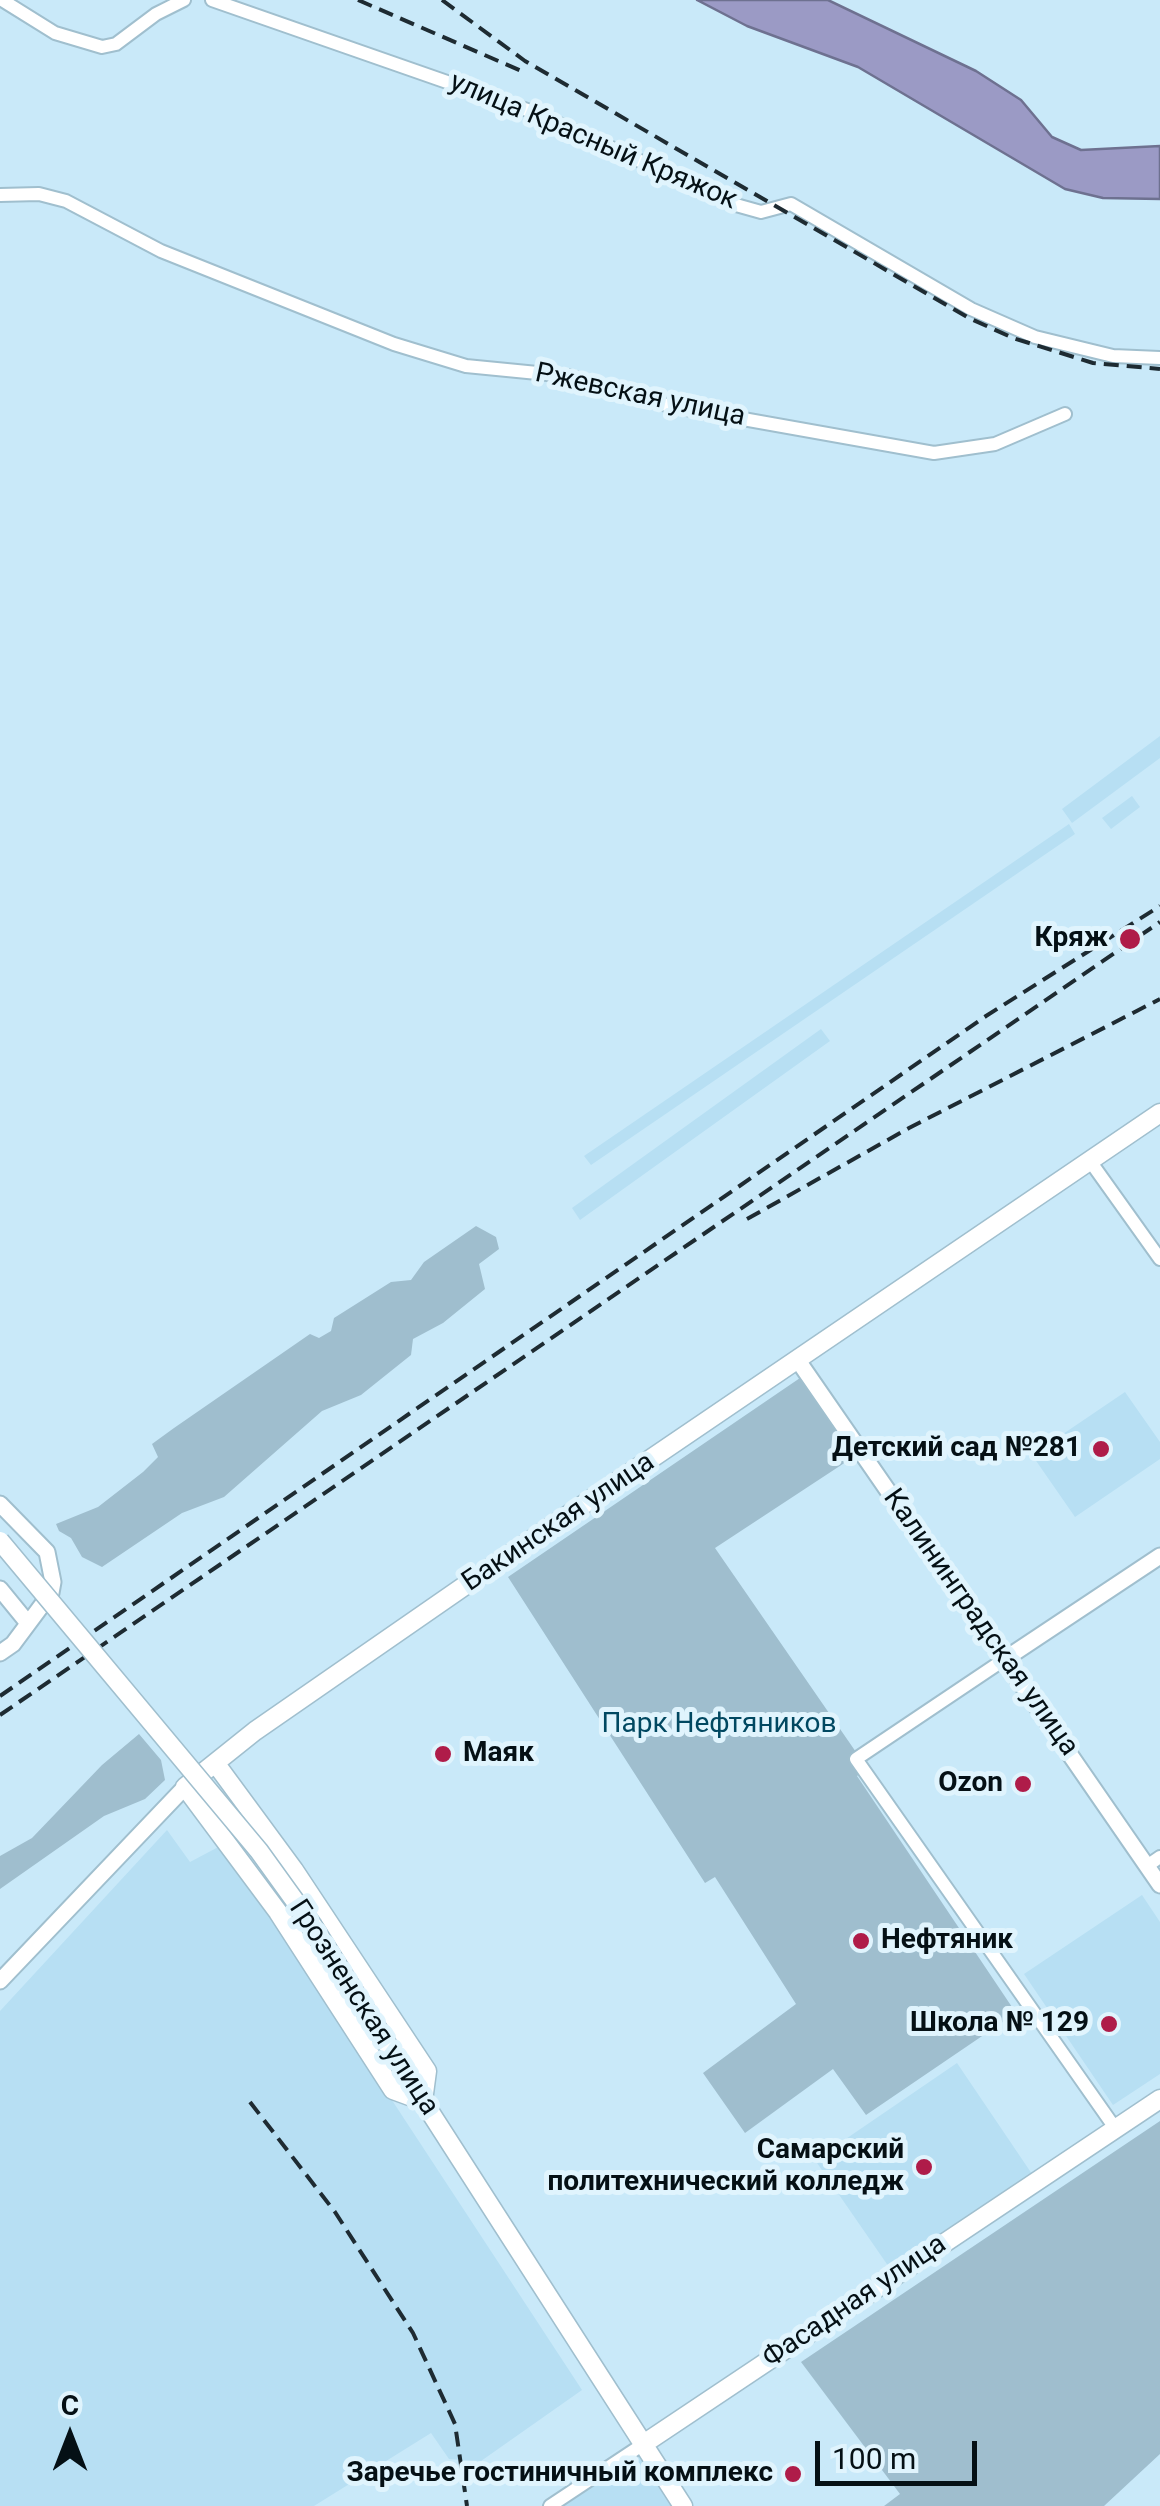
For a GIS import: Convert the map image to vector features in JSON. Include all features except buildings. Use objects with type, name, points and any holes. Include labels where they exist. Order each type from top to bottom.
[{"type":"main road","name":"Бакинская улица","points":[[185,1787],[254,1732],[499,1562],[799,1362],[1160,1113]]},
{"type":"main road","name":"Грозненская улица","points":[[0,1541],[249,1838],[313,1926],[682,2506]]},
{"type":"main road","points":[[216,1764],[226,1840]]},
{"type":"main road","points":[[185,1787],[226,1840],[393,2090],[423,2100],[427,2070],[294,1870],[216,1764]]},
{"type":"main road","name":"Фасадная улица","points":[[642,2445],[1160,2098]]},
{"type":"street","points":[[2,0],[55,33],[102,47],[116,44],[156,14],[184,0]]},
{"type":"street","name":"улица Красный Кряжок","points":[[212,0],[242,5],[532,112],[736,205],[761,212],[791,204],[971,310],[1035,337],[1113,356],[1160,358]]},
{"type":"street","name":"Ржевская улица","points":[[0,195],[39,194],[66,201],[162,252],[394,344],[466,366],[568,376],[670,406],[934,453],[995,444],[1065,414]]},
{"type":"street","points":[[1090,1162],[1160,1259]]},
{"type":"street","name":"Калининградская улица","points":[[799,1362],[1154,1862],[1160,1885]]},
{"type":"street","points":[[0,1504],[29,1530],[51,1563],[52,1593],[13,1644],[0,1653]]},
{"type":"street","points":[[1115,2128],[856,1759],[1160,1556]]},
{"type":"street","points":[[0,1589],[28,1622]]},
{"type":"street","name":"Бакинская улица","points":[[0,1981],[185,1787]]},
{"type":"street","name":"Фасадная улица","points":[[550,2506],[642,2445]]},
{"type":"shaded area","points":[[697,0],[828,0],[976,71],[1021,100],[1052,137],[1081,150],[1160,146],[1160,199],[1103,198],[1065,189],[858,67],[747,26]]},
{"type":"shaded area","points":[[1160,736],[1160,758],[1072,823],[1062,809]]},
{"type":"shaded area","points":[[1132,796],[1140,807],[1111,829],[1102,818]]},
{"type":"shaded area","points":[[1069,824],[1075,834],[591,1165],[584,1156]]},
{"type":"shaded area","points":[[821,1029],[830,1041],[580,1220],[572,1208]]},
{"type":"shaded area","name":"Детский сад №281","points":[[1125,1392],[1160,1442],[1160,1459],[1075,1517],[1032,1455]]},
{"type":"shaded area","points":[[167,1830],[190,1862],[224,1844],[582,2390],[481,2461],[449,2459],[431,2433],[314,2506],[0,2506],[0,2011]]},
{"type":"shaded area","name":"Школа № 129","points":[[1142,1895],[1160,1922],[1160,2074],[1113,2105],[1024,1974]]},
{"type":"shaded area","name":"Самарский политехнический колледж","points":[[957,2063],[1032,2174],[891,2270],[815,2160]]},
{"type":"shaded area","points":[[639,2453],[675,2506],[561,2506]]},
{"type":"green space","points":[[476,1226],[496,1237],[499,1249],[479,1264],[485,1289],[443,1323],[413,1339],[411,1355],[361,1395],[322,1411],[224,1497],[182,1513],[102,1567],[82,1557],[71,1538],[59,1531],[56,1524],[98,1507],[143,1472],[158,1457],[152,1444],[310,1334],[319,1338],[331,1331],[334,1318],[391,1282],[411,1280],[424,1262]]},
{"type":"green space","name":"Парк Нефтяников","points":[[800,1378],[855,1456],[715,1548],[867,1768],[857,1776],[1016,2013],[866,2115],[833,2069],[745,2133],[703,2073],[796,2004],[715,1877],[705,1883],[508,1577]]},
{"type":"green space","points":[[139,1734],[161,1760],[165,1780],[145,1799],[104,1816],[0,1889],[0,1856],[32,1838],[102,1765]]},
{"type":"green space","points":[[1160,2121],[1160,2454],[1104,2506],[884,2506],[900,2494],[801,2362]]},
{"type":"railway","points":[[358,0],[526,73]]},
{"type":"railway","points":[[442,0],[525,61],[969,318],[1013,338],[1093,363],[1160,369]]},
{"type":"railway","points":[[0,1696],[986,1016],[1160,906]]},
{"type":"railway","points":[[0,1715],[1160,922]]},
{"type":"railway","points":[[747,1219],[909,1128],[1160,999]]},
{"type":"railway","points":[[250,2102],[335,2212],[413,2333],[455,2424],[467,2506]]},
{"type":"place","name":"Кряж","points":[[1130,939]]},
{"type":"place","name":"Детский сад №281","points":[[1101,1449]]},
{"type":"place","name":"Маяк","points":[[443,1754]]},
{"type":"place","name":"Ozon","points":[[1023,1784]]},
{"type":"place","name":"Нефтяник","points":[[861,1941]]},
{"type":"place","name":"Школа № 129","points":[[1109,2024]]},
{"type":"place","name":"Самарский политехнический колледж","points":[[924,2167]]},
{"type":"place","name":"Заречье гостиничный комплекс","points":[[793,2474]]}]
